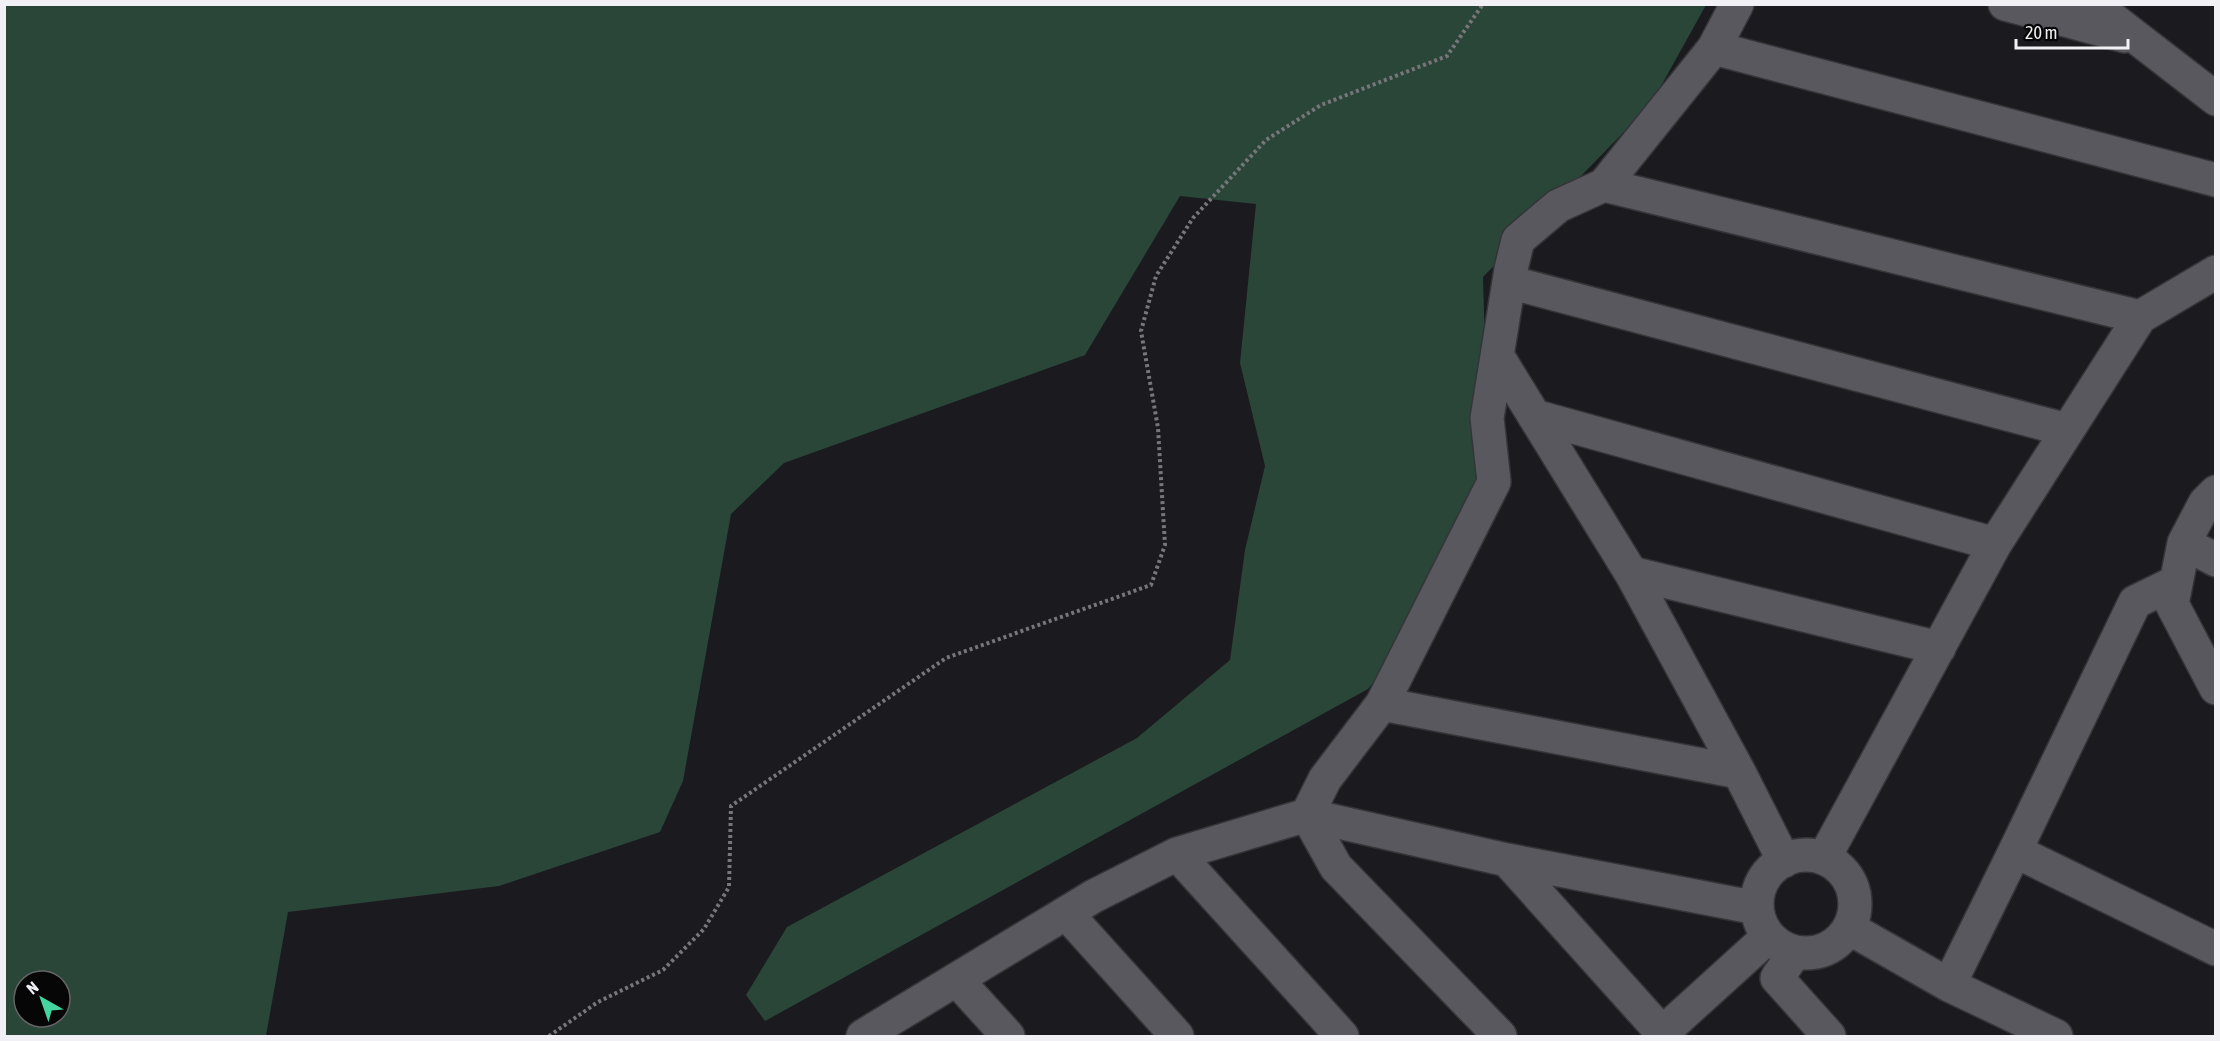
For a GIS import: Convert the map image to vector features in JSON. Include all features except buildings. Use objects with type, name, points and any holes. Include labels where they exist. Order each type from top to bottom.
[{"type":"street","points":[[1307,815],[1325,779],[1382,704],[1494,482],[1487,418],[1518,240],[1558,206],[1604,185],[1714,48],[1737,4]]},
{"type":"street","points":[[2005,4],[2139,40]]},
{"type":"street","points":[[2093,4],[2216,99]]},
{"type":"street","points":[[1714,48],[2216,180]]},
{"type":"street","points":[[1604,185],[2140,317]]},
{"type":"street","points":[[1824,858],[1995,544],[2140,317],[2216,272]]},
{"type":"street","points":[[1509,282],[2067,430]]},
{"type":"street","points":[[1498,357],[1631,573],[1739,772],[1784,861]]},
{"type":"street","points":[[1534,416],[1995,544]]},
{"type":"street","points":[[2216,492],[2205,503],[2184,543],[2172,604],[2216,688]]},
{"type":"street","points":[[2184,543],[2216,560]]},
{"type":"street","points":[[1631,573],[1939,648]]},
{"type":"street","points":[[1948,985],[2135,602],[2176,582]]},
{"type":"street","points":[[1382,704],[1739,772]]},
{"type":"street","points":[[1307,815],[1336,867],[1500,1036]]},
{"type":"street","points":[[862,1036],[1094,896],[1177,854],[1307,815],[1508,860],[1773,932],[1810,953],[1826,949],[1839,940],[1849,928],[1854,913],[1854,896],[1849,880],[1839,867],[1824,858],[1808,855],[1791,858],[1776,865],[1764,878],[1758,892],[1773,932],[1776,978],[1828,1036]]},
{"type":"street","points":[[2015,851],[2216,949]]},
{"type":"street","points":[[1177,854],[1342,1036]]},
{"type":"street","points":[[1508,860],[1662,1036],[1773,932]]},
{"type":"street","points":[[1067,914],[1178,1036]]},
{"type":"street","points":[[1849,928],[1948,985],[2056,1036]]},
{"type":"street","points":[[957,980],[1008,1036]]},
{"type":"path","points":[[549,1036],[598,1002],[663,970],[704,929],[729,887],[731,806],[946,658],[1151,585],[1165,545],[1158,428],[1141,331],[1156,276],[1193,219],[1266,140],[1321,105],[1447,57],[1483,4]]},
{"type":"green space","points":[[5,5],[1706,5],[1651,104],[1483,277],[1487,418],[1476,552],[1368,689],[765,1021],[746,995],[787,927],[1137,738],[1230,660],[1245,550],[1265,466],[1240,363],[1256,204],[1180,196],[1085,355],[784,463],[731,514],[683,781],[660,832],[499,886],[288,912],[266,1036],[5,1036]]}]
